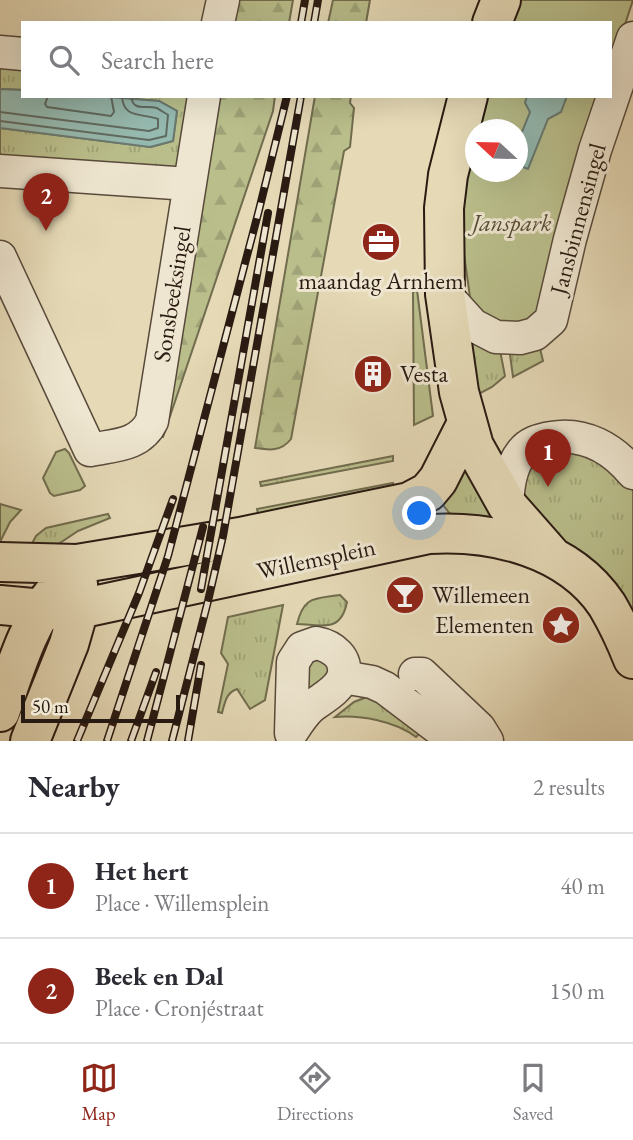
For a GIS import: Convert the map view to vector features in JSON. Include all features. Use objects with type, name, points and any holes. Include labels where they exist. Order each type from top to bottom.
[{"type":"main road","points":[[493,21],[501,0]]},
{"type":"main road","points":[[464,441],[460,393],[445,294],[444,208],[448,176],[468,98]]},
{"type":"main road","name":"Willemsplein","points":[[0,562],[77,564],[240,537],[409,502],[428,492],[464,441],[507,505],[552,556]]},
{"type":"main road","name":"Willemsplein","points":[[0,607],[79,609],[429,534],[454,532],[510,541],[552,556],[572,569],[591,586],[606,605],[633,659]]},
{"type":"main road","points":[[30,741],[69,644],[79,609],[77,564]]},
{"type":"main road","points":[[0,712],[20,655],[41,610],[77,564]]},
{"type":"main road","points":[[0,607],[20,655]]},
{"type":"street","points":[[218,21],[223,0]]},
{"type":"street","name":"Jansbinnensingel","points":[[445,294],[472,325],[496,337],[520,338],[535,334],[551,320],[595,150],[633,38]]},
{"type":"street","points":[[0,52],[21,54]]},
{"type":"street","name":"Sonsbeeksingel","points":[[0,257],[90,450],[136,440],[146,432],[152,421],[204,98]]},
{"type":"street","points":[[0,171],[189,184]]},
{"type":"street","points":[[507,505],[508,489],[516,462],[523,451],[541,440],[566,436],[596,443],[622,460],[633,473]]},
{"type":"street","points":[[316,643],[330,647],[339,655],[343,677],[335,688],[300,719],[290,737],[292,668],[296,654],[302,648],[316,643]]},
{"type":"street","points":[[343,677],[372,682],[397,682],[422,674],[479,728],[486,741]]},
{"type":"street","points":[[397,682],[455,741]]},
{"type":"green space","points":[[238,0],[293,0],[289,21],[233,21]]},
{"type":"green space","points":[[333,0],[370,0],[366,21],[328,21]]},
{"type":"green space","points":[[515,0],[633,0],[612,64],[612,21],[507,21]]},
{"type":"green space","points":[[21,60],[21,90],[0,89],[0,61]]},
{"type":"green space","points":[[121,98],[195,98],[178,171],[0,165],[0,128],[151,147],[173,141],[177,111],[159,101]]},
{"type":"green space","points":[[210,98],[275,98],[273,111],[163,437],[156,437]]},
{"type":"green space","points":[[315,98],[351,98],[350,103],[354,108],[350,147],[344,151],[291,439],[279,448],[255,448]]},
{"type":"green space","name":"Janspark","points":[[480,98],[601,98],[537,320],[499,327],[471,304],[462,240],[465,170],[465,182],[528,182],[528,119],[474,119]]},
{"type":"green space","points":[[417,290],[433,416],[414,425],[413,292]]},
{"type":"green space","points":[[463,330],[499,345],[505,376],[473,397]]},
{"type":"green space","points":[[538,340],[543,361],[513,377],[509,347]]},
{"type":"green space","points":[[576,446],[633,486],[633,617],[560,543],[520,496],[535,453]]},
{"type":"green space","points":[[65,449],[85,486],[80,490],[54,496],[43,478],[56,452]]},
{"type":"green space","points":[[393,456],[393,461],[261,486],[260,482]]},
{"type":"green space","points":[[468,460],[509,526],[457,523],[440,501]]},
{"type":"green space","points":[[393,483],[398,497],[259,518],[257,509]]},
{"type":"green space","points":[[0,504],[21,510],[10,522],[0,542]]},
{"type":"green space","points":[[108,514],[110,518],[78,531],[51,549],[27,553],[36,536],[46,528]]},
{"type":"green space","points":[[340,595],[347,602],[340,619],[335,623],[322,626],[297,624],[303,608],[311,600]]},
{"type":"green space","points":[[283,605],[265,700],[250,709],[237,689],[228,695],[222,713],[218,712],[228,664],[221,653],[228,617]]},
{"type":"green space","points":[[306,660],[326,660],[335,667],[307,695]]},
{"type":"green space","points":[[372,695],[429,741],[419,734],[416,737],[408,731],[377,720],[335,717],[354,702]]},
{"type":"water","points":[[0,89],[21,90],[21,98],[121,98],[159,101],[177,111],[173,141],[150,147],[0,128]]},
{"type":"water","points":[[526,98],[566,98],[561,112],[548,119],[528,169],[527,119],[530,112],[525,103]]},
{"type":"railway","points":[[301,21],[305,0]]},
{"type":"railway","points":[[314,21],[318,0]]},
{"type":"railway","points":[[107,741],[168,556],[287,98]]},
{"type":"railway","points":[[172,741],[223,536],[301,98]]},
{"type":"railway","points":[[201,589],[268,213]]},
{"type":"railway","points":[[77,741],[139,593],[173,499]]},
{"type":"railway","points":[[147,741],[203,527]]},
{"type":"railway","points":[[188,741],[201,665]]},
{"type":"railway","points":[[131,741],[156,672]]},
{"type":"place","name":"Beek en Dal","points":[[46,231]]},
{"type":"place","name":"maandag Arnhem","points":[[381,242]]},
{"type":"place","name":"Vesta","points":[[373,374]]},
{"type":"place","name":"Het hert","points":[[548,487]]},
{"type":"place","name":"Willemeen","points":[[405,595]]},
{"type":"place","name":"Elementen","points":[[561,625]]}]
